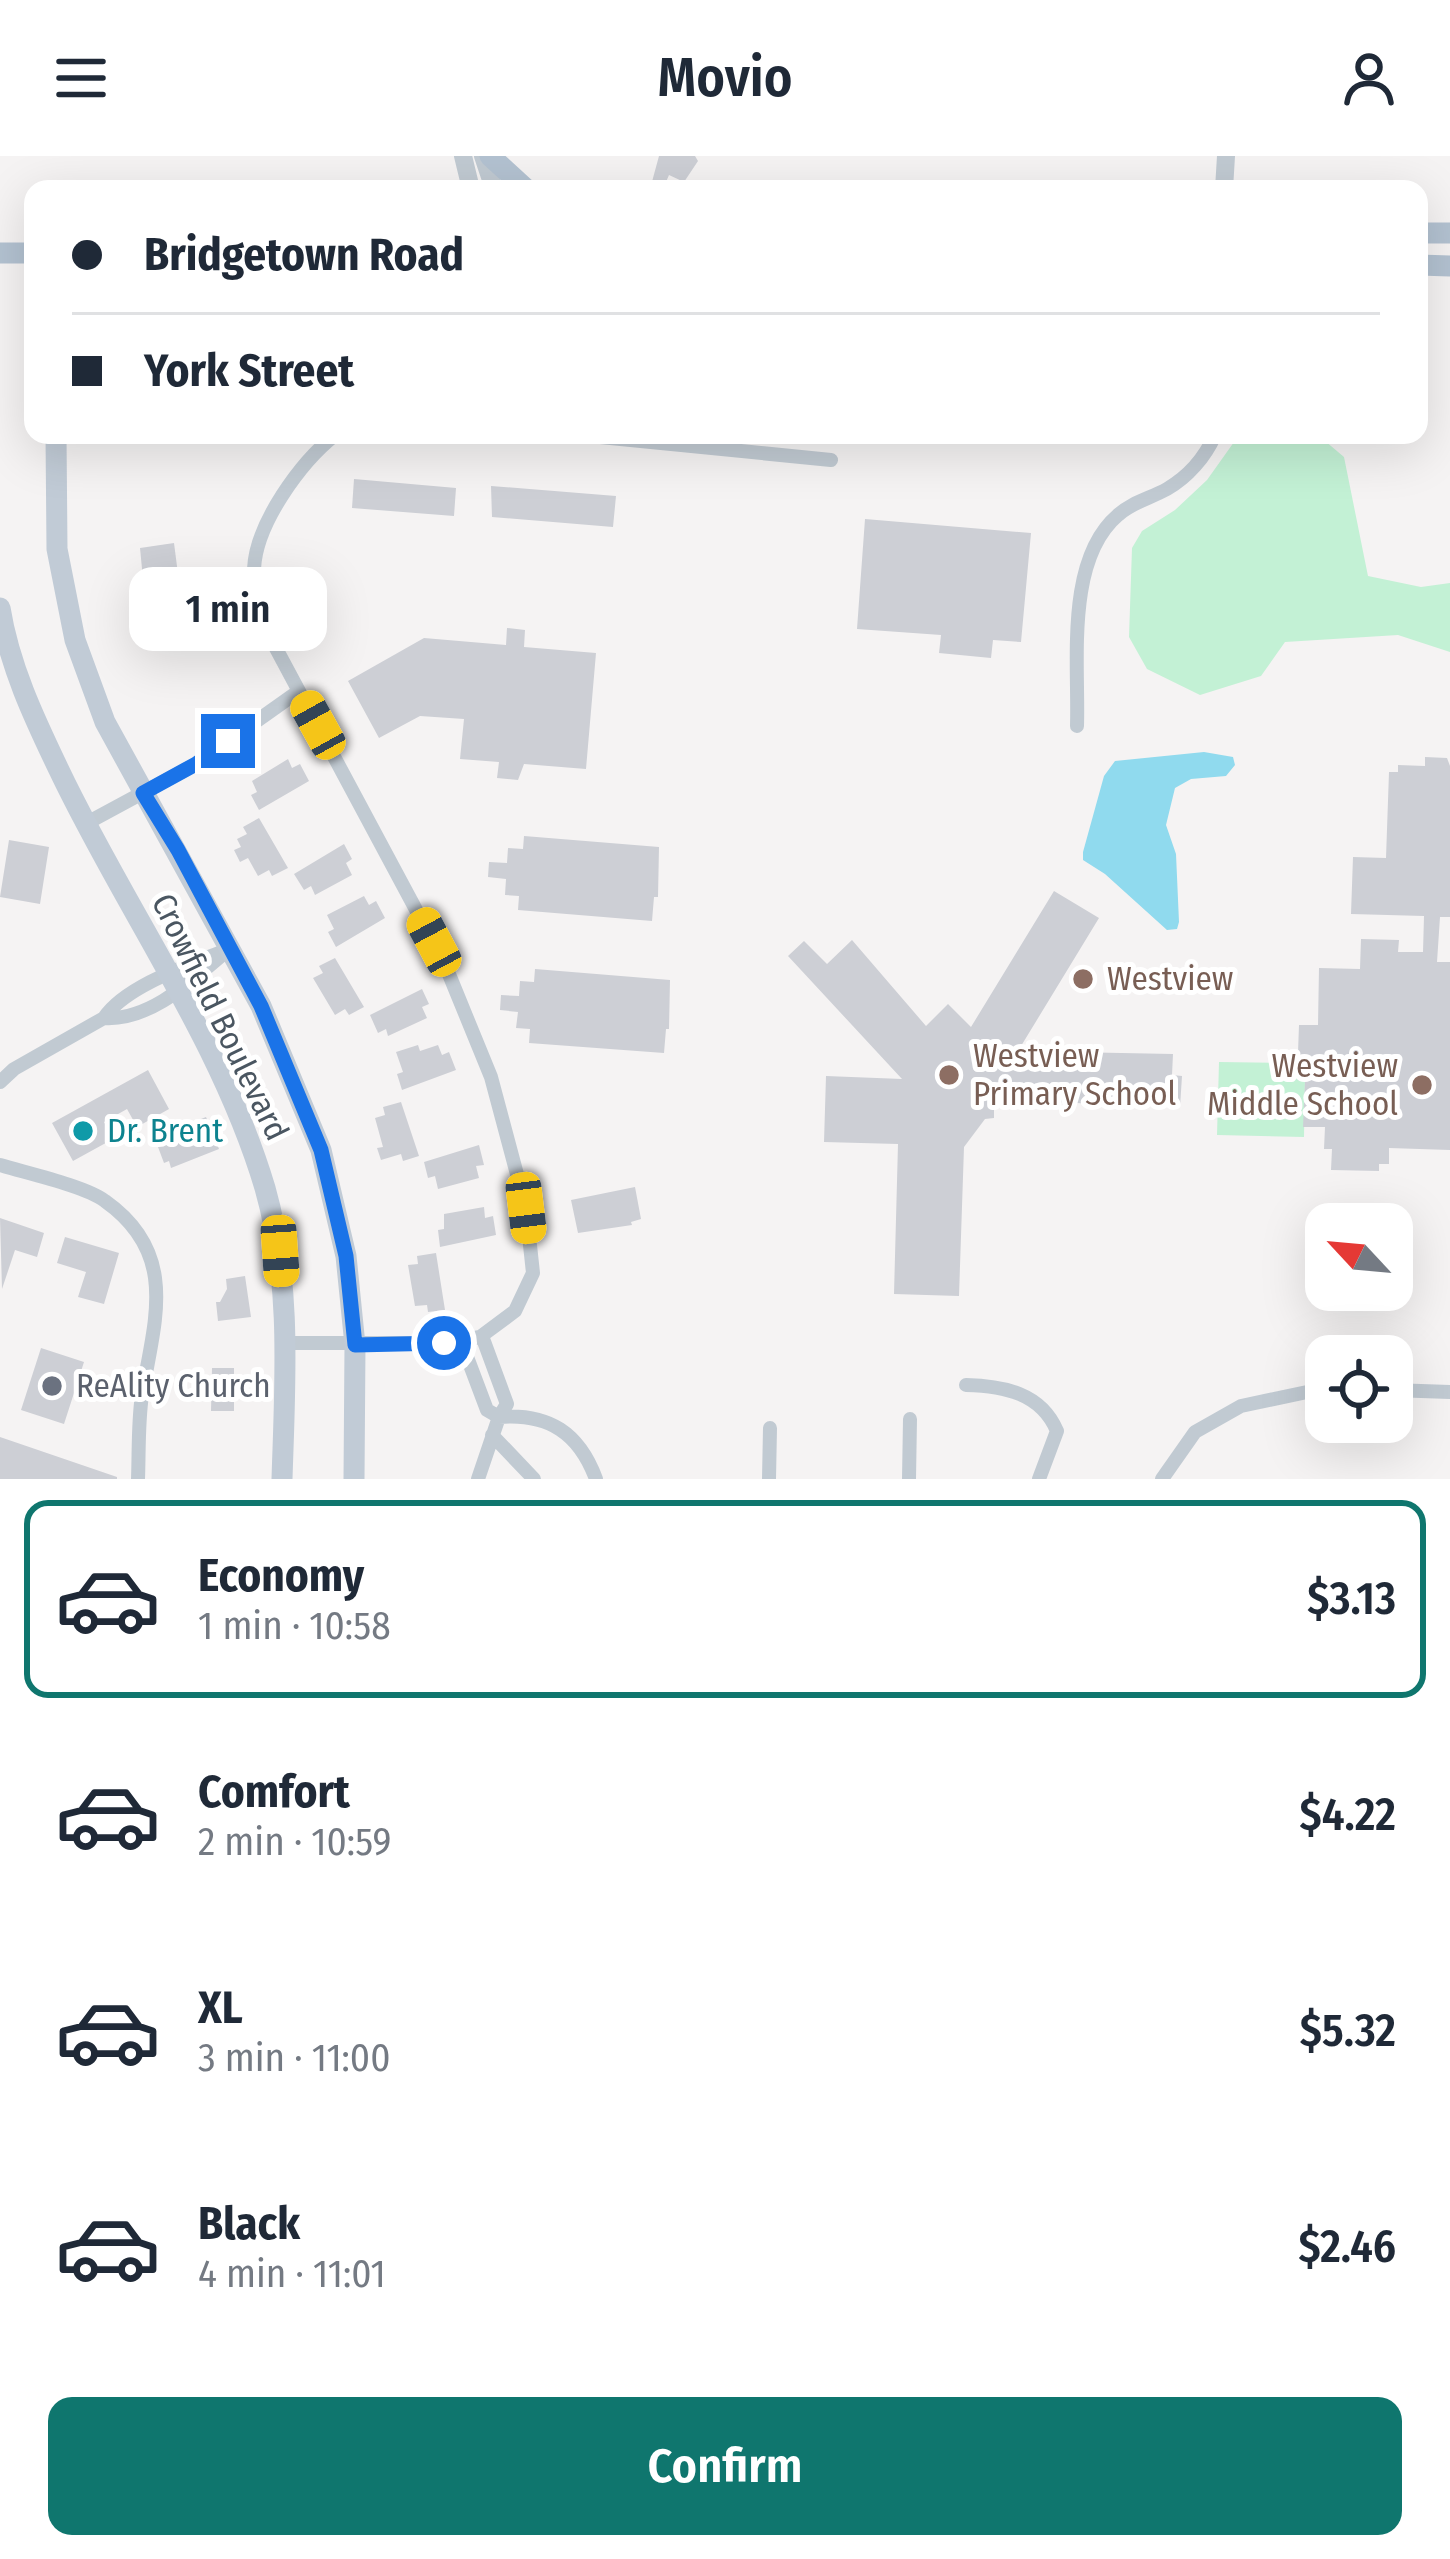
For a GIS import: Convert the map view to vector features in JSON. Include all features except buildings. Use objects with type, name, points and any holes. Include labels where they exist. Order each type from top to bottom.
[{"type":"main road","points":[[486,156],[515,180]]},
{"type":"main road","name":"Crowfield Boulevard","points":[[56,444],[57,549],[75,640],[105,722],[287,1060],[321,1150],[346,1256],[355,1345],[354,1479]]},
{"type":"main road","name":"Crowfield Boulevard","points":[[0,608],[4,635],[29,707],[235,1110],[264,1186],[280,1251],[286,1343],[282,1479]]},
{"type":"street","points":[[286,1343],[355,1345],[482,1336],[514,1311],[533,1273],[526,1208],[491,1077],[444,962],[263,624],[254,594],[254,562],[289,485],[324,444]]},
{"type":"street","points":[[670,444],[831,460]]},
{"type":"street","points":[[1077,726],[1085,565],[1118,514],[1192,470],[1209,444]]},
{"type":"street","points":[[85,824],[196,764],[299,691]]},
{"type":"street","points":[[0,1082],[14,1069],[104,1018],[113,1005],[172,984],[229,949]]},
{"type":"street","points":[[0,1165],[104,1199],[131,1226],[150,1255],[159,1293],[142,1398],[138,1479]]},
{"type":"street","points":[[478,1479],[507,1404],[482,1336]]},
{"type":"street","points":[[461,1341],[487,1410],[499,1417],[526,1415],[559,1429],[587,1455],[596,1479]]},
{"type":"street","points":[[966,1385],[1028,1396],[1052,1418],[1058,1431],[1039,1479]]},
{"type":"street","points":[[1413,1391],[1450,1392]]},
{"type":"street","points":[[1162,1479],[1195,1432],[1241,1406],[1305,1392]]},
{"type":"street","points":[[909,1479],[910,1420]]},
{"type":"street","points":[[769,1479],[770,1428]]},
{"type":"street","points":[[492,1436],[534,1479]]},
{"type":"green space","points":[[1233,444],[1329,444],[1344,457],[1368,576],[1421,587],[1450,583],[1450,652],[1398,635],[1285,642],[1261,676],[1200,695],[1147,669],[1129,637],[1132,548],[1142,531],[1175,510],[1207,480]]},
{"type":"green space","points":[[1219,1062],[1298,1063],[1305,1079],[1304,1137],[1217,1135]]},
{"type":"water","points":[[1204,752],[1233,757],[1235,765],[1226,776],[1191,779],[1175,788],[1166,825],[1176,854],[1179,922],[1177,929],[1167,930],[1083,860],[1083,852],[1104,776],[1115,761]]},
{"type":"place","name":"Westview","points":[[1083,979]]},
{"type":"place","name":"Westview Primary School","points":[[949,1075]]},
{"type":"place","name":"Westview Middle School","points":[[1422,1085]]},
{"type":"place","name":"Dr. Brent","points":[[83,1131]]},
{"type":"place","name":"ReAlity Church","points":[[52,1386]]},
{"type":"route","points":[[228,741],[143,793],[178,850],[287,1060],[321,1150],[346,1256],[355,1345],[444,1343]]}]
